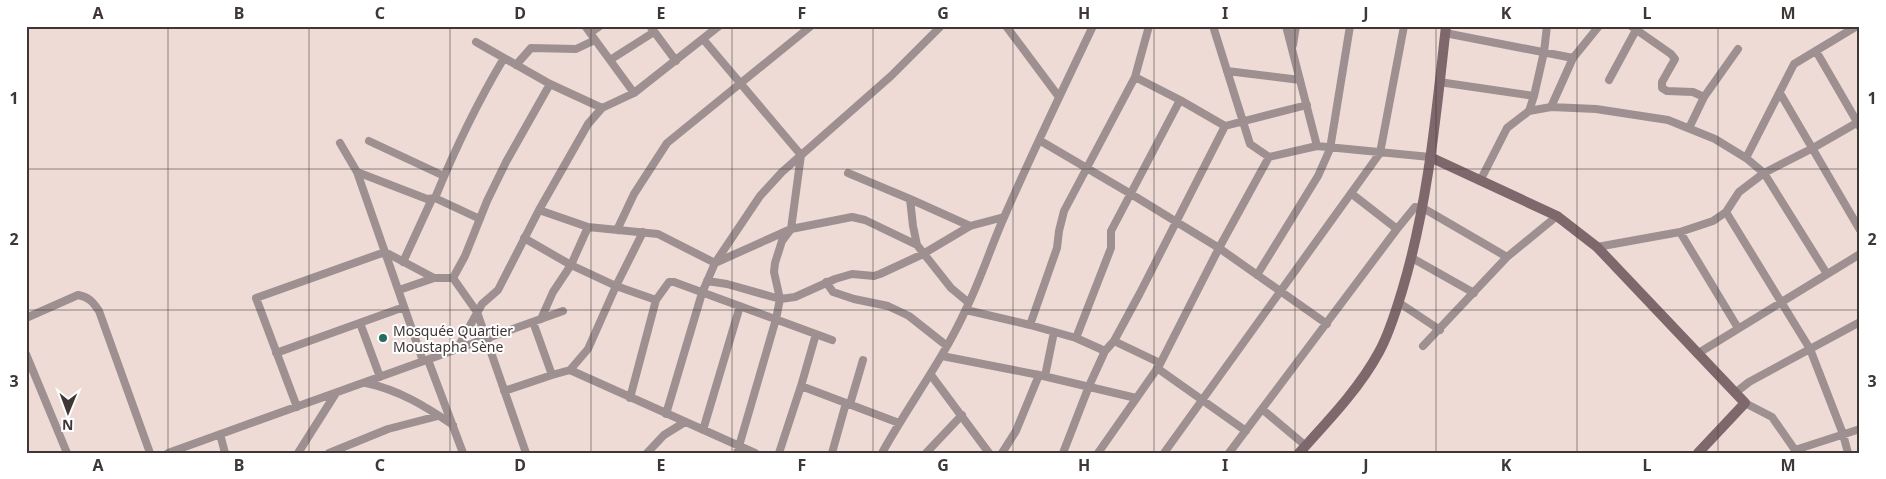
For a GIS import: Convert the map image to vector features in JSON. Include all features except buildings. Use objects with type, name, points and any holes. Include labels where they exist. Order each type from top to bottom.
[{"type":"street","points":[[600,26],[588,29],[634,93]]},
{"type":"street","points":[[616,230],[634,194],[667,143],[810,26]]},
{"type":"street","points":[[666,414],[702,293],[715,263],[760,196],[782,172],[891,76],[941,26]]},
{"type":"street","points":[[1006,26],[1059,97]]},
{"type":"street","points":[[882,453],[942,356],[968,306],[1004,218],[1093,26]]},
{"type":"street","points":[[1030,325],[1057,248],[1064,211],[1135,77],[1149,26]]},
{"type":"street","points":[[1213,26],[1250,144],[1269,157],[1317,146],[1330,149],[1430,157],[1557,216],[1597,248],[1745,403],[1772,417],[1795,451],[1860,429]]},
{"type":"street","points":[[1286,26],[1317,146]]},
{"type":"street","points":[[1292,50],[1296,26]]},
{"type":"street","points":[[1257,275],[1318,176],[1330,149],[1350,26]]},
{"type":"street","points":[[1164,453],[1380,153],[1404,26]]},
{"type":"street","points":[[1528,111],[1534,96],[1544,52],[1546,26]]},
{"type":"street","points":[[1551,106],[1573,58],[1598,26]]},
{"type":"street","points":[[1746,158],[1794,64],[1857,26]]},
{"type":"street","points":[[457,349],[477,312],[487,298],[498,290],[539,210],[588,124],[602,108],[634,93],[715,28]]},
{"type":"street","points":[[1609,80],[1634,28],[1672,54],[1675,59],[1662,82],[1662,88],[1667,91],[1693,92],[1704,97]]},
{"type":"street","points":[[610,60],[652,29],[676,61]]},
{"type":"street","points":[[1262,409],[1302,449],[1352,392],[1380,350],[1412,258],[1423,208],[1446,30],[1573,58]]},
{"type":"street","points":[[703,39],[801,155],[791,229],[782,241],[775,264],[774,272],[780,299],[776,319],[738,449]]},
{"type":"street","points":[[516,64],[531,48],[576,48],[595,40]]},
{"type":"street","points":[[476,42],[550,84],[602,108]]},
{"type":"street","points":[[1689,128],[1704,97],[1738,49]]},
{"type":"street","points":[[1597,248],[1680,232],[1713,221],[1726,212],[1739,192],[1764,173],[1859,124],[1816,52]]},
{"type":"street","points":[[403,262],[458,142],[504,58]]},
{"type":"street","points":[[1227,71],[1300,80]]},
{"type":"street","points":[[1135,77],[1225,126],[1307,104]]},
{"type":"street","points":[[1440,82],[1534,96]]},
{"type":"street","points":[[453,278],[466,256],[480,219],[506,162],[550,84]]},
{"type":"street","points":[[1780,94],[1860,230]]},
{"type":"street","points":[[1076,338],[1111,248],[1111,231],[1180,100]]},
{"type":"street","points":[[1480,181],[1507,128],[1528,111],[1551,106],[1596,109],[1668,120],[1715,139],[1746,158],[1764,173],[1827,274]]},
{"type":"street","points":[[1063,453],[1105,351],[1114,341],[1140,293],[1225,126]]},
{"type":"street","points":[[1039,140],[1219,248],[1327,324]]},
{"type":"street","points":[[369,141],[444,176]]},
{"type":"street","points":[[340,143],[357,172],[404,307],[453,426],[462,453]]},
{"type":"street","points":[[1110,453],[1100,450],[1159,366],[1219,248],[1269,157]]},
{"type":"street","points":[[357,172],[433,198],[480,219]]},
{"type":"street","points":[[848,173],[970,226]]},
{"type":"street","points":[[1352,194],[1397,229]]},
{"type":"street","points":[[910,199],[917,245],[968,306],[1076,338],[1105,351]]},
{"type":"street","points":[[1229,453],[1397,229],[1415,208],[1423,208],[1508,257]]},
{"type":"street","points":[[539,210],[588,227],[658,234],[715,263]]},
{"type":"street","points":[[1726,212],[1810,349],[1843,434],[1848,453]]},
{"type":"street","points":[[1423,346],[1508,257],[1557,216]]},
{"type":"street","points":[[715,263],[791,229],[852,217],[865,220],[917,245]]},
{"type":"street","points":[[707,282],[727,284],[780,299],[795,297],[826,282],[852,274],[874,276],[923,254],[970,226],[1004,218]]},
{"type":"street","points":[[541,319],[553,292],[571,264],[588,227]]},
{"type":"street","points":[[504,391],[570,370],[588,348],[643,232]]},
{"type":"street","points":[[1680,232],[1738,328]]},
{"type":"street","points":[[524,238],[616,286],[656,300]]},
{"type":"street","points":[[297,407],[256,298],[385,252],[434,278]]},
{"type":"street","points":[[1697,354],[1860,254]]},
{"type":"street","points":[[1412,258],[1474,293]]},
{"type":"street","points":[[399,290],[434,278],[453,278]]},
{"type":"street","points":[[453,278],[477,312],[526,453]]},
{"type":"street","points":[[630,398],[656,300],[669,282],[674,282],[832,340]]},
{"type":"street","points":[[826,282],[833,292],[854,299],[888,306],[909,316],[947,346]]},
{"type":"street","points":[[26,318],[78,296],[86,296],[91,300],[99,311],[150,453]]},
{"type":"street","points":[[1398,302],[1440,330]]},
{"type":"street","points":[[703,430],[740,306]]},
{"type":"street","points":[[276,353],[404,307]]},
{"type":"street","points":[[168,453],[563,311]]},
{"type":"street","points":[[533,322],[552,375]]},
{"type":"street","points":[[1735,393],[1749,382],[1860,322]]},
{"type":"street","points":[[360,323],[380,377]]},
{"type":"street","points":[[1002,453],[1016,431],[1042,376],[1054,332]]},
{"type":"street","points":[[779,453],[816,334]]},
{"type":"street","points":[[1114,341],[1159,366],[1202,400],[1246,431]]},
{"type":"street","points":[[26,354],[67,453]]},
{"type":"street","points":[[942,356],[1089,386],[1136,398]]},
{"type":"street","points":[[832,453],[863,360]]},
{"type":"street","points":[[570,370],[703,430],[738,449],[754,453]]},
{"type":"street","points":[[930,375],[989,453]]},
{"type":"street","points":[[364,383],[396,391],[453,426]]},
{"type":"street","points":[[801,386],[899,423]]},
{"type":"street","points":[[298,453],[336,393]]},
{"type":"street","points":[[1698,453],[1745,403]]},
{"type":"street","points":[[926,453],[962,415]]},
{"type":"street","points":[[329,453],[388,429],[438,416]]},
{"type":"street","points":[[647,453],[664,435],[685,422]]},
{"type":"street","points":[[220,434],[225,453]]},
{"type":"place","name":"Mosquée Quartier Moustapha Sène","points":[[383,338]]}]
